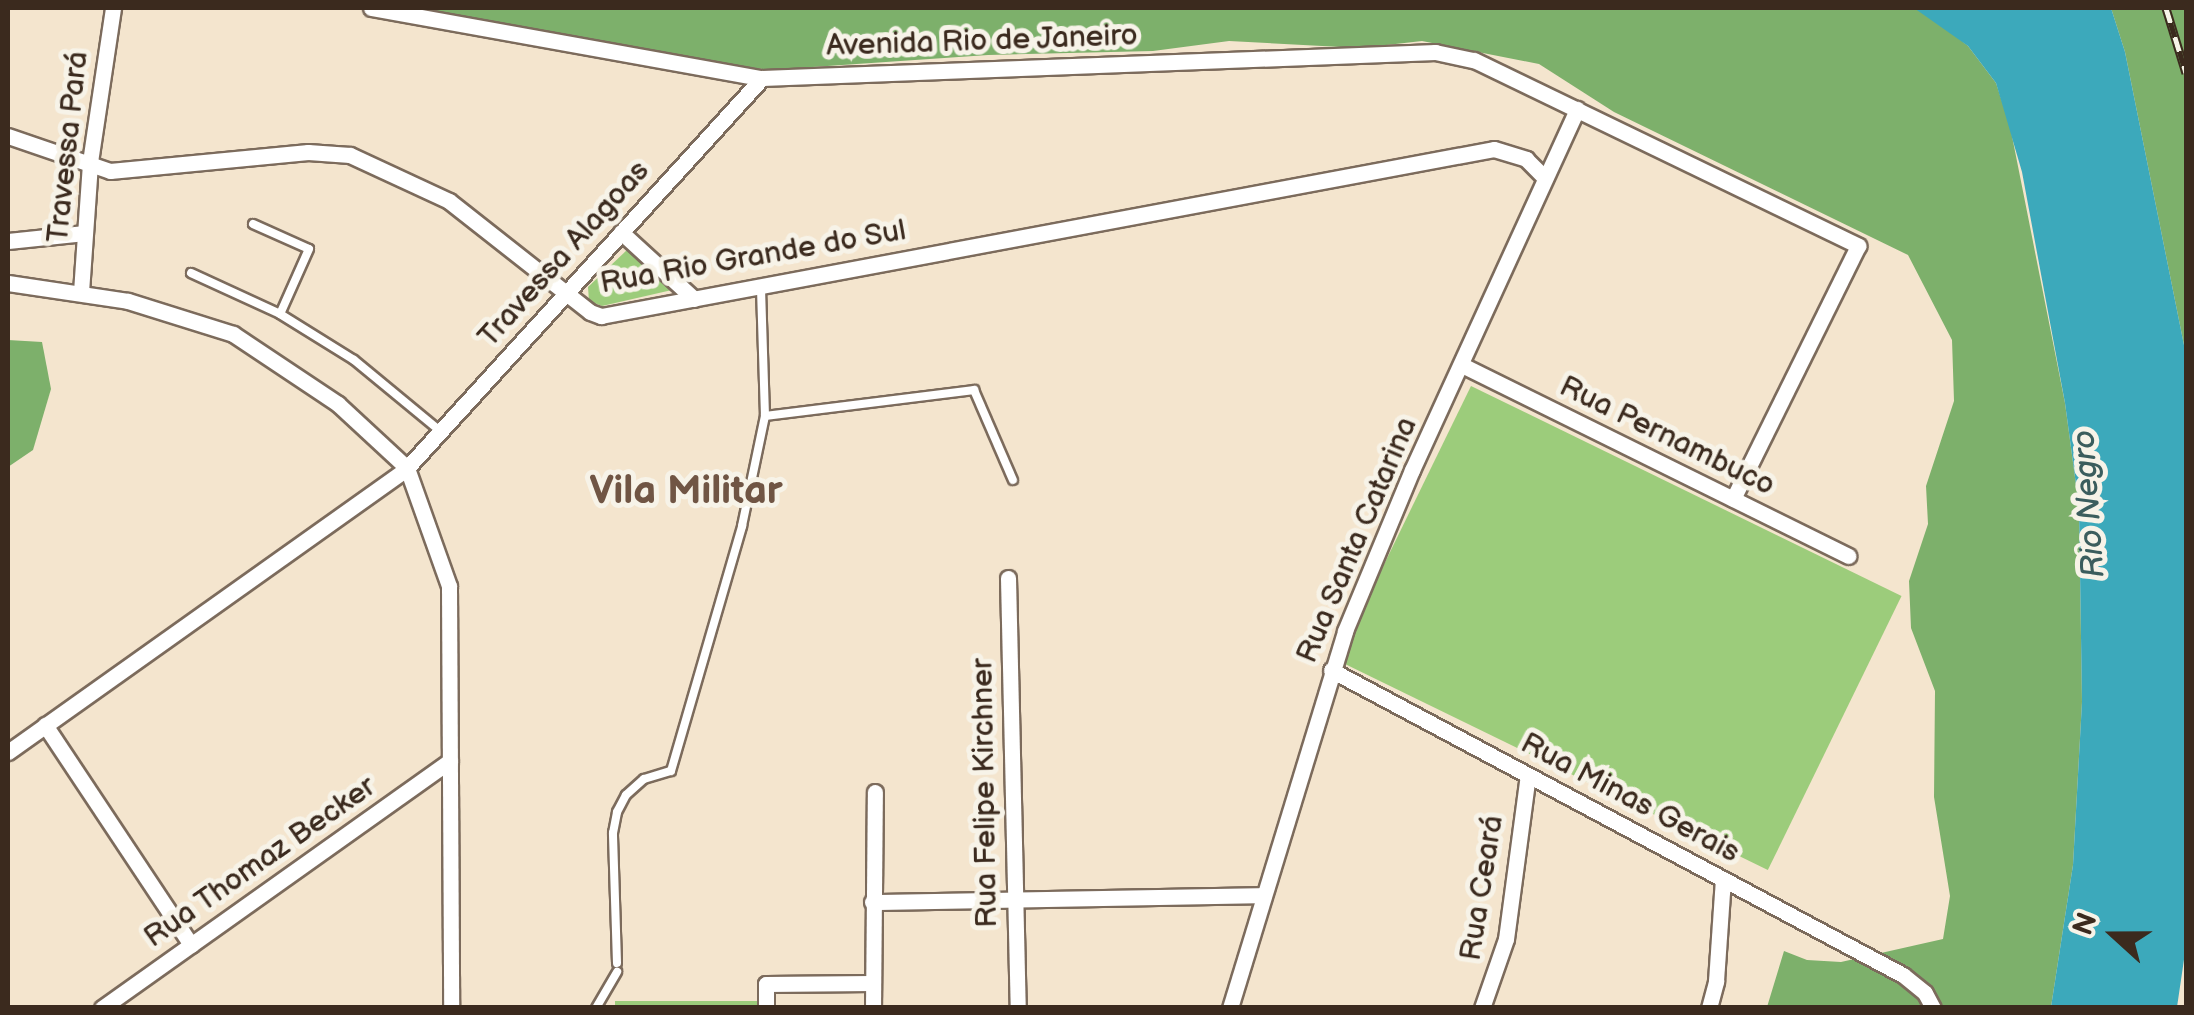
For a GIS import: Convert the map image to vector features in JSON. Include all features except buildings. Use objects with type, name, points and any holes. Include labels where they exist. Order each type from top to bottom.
[{"type":"street","name":"Travessa Pará","points":[[81,292],[90,162],[114,8]]},
{"type":"street","name":"Avenida Rio de Janeiro","points":[[371,8],[762,78],[1435,52],[1474,60],[1858,246],[1732,499]]},
{"type":"street","name":"Travessa Alagoas","points":[[8,752],[407,468],[762,78]]},
{"type":"street","name":"Rua Santa Catarina","points":[[1230,1008],[1331,670],[1412,470],[1577,109]]},
{"type":"street","name":"Rua Rio Grande do Sul","points":[[8,136],[110,171],[308,152],[350,156],[449,201],[601,316],[1494,148],[1526,160],[1544,178]]},
{"type":"street","points":[[8,241],[85,232]]},
{"type":"street","points":[[621,232],[694,299]]},
{"type":"street","points":[[8,284],[81,292],[163,309],[233,334],[338,404],[407,468],[449,586],[451,1008]]},
{"type":"street","points":[[8,296],[52,290]]},
{"type":"street","name":"Rua Pernambuco","points":[[1462,365],[1848,556]]},
{"type":"street","name":"Rua Felipe Kirchner","points":[[1008,578],[1018,1008]]},
{"type":"street","name":"Rua Minas Gerais","points":[[1331,670],[1903,976],[1925,993],[1933,1008]]},
{"type":"street","points":[[45,725],[190,945]]},
{"type":"street","name":"Rua Thomaz Becker","points":[[102,1008],[450,761]]},
{"type":"street","name":"Rua Ceará","points":[[1482,1008],[1506,939],[1528,775]]},
{"type":"street","points":[[872,1008],[875,792]]},
{"type":"street","points":[[1709,1008],[1716,981],[1724,880]]},
{"type":"street","points":[[872,902],[1263,896]]},
{"type":"street","points":[[766,1008],[766,984],[872,983]]},
{"type":"lane","points":[[253,224],[308,249],[280,314]]},
{"type":"lane","points":[[191,273],[280,314],[354,360],[440,431]]},
{"type":"lane","points":[[596,1008],[617,968],[613,833],[617,812],[626,795],[644,779],[670,771],[742,526],[765,416],[761,286]]},
{"type":"lane","points":[[765,416],[974,390],[1014,480]]},
{"type":"green space","points":[[389,8],[1914,8],[1927,13],[1968,46],[1996,83],[2010,126],[2065,403],[2079,507],[2082,702],[2073,865],[2051,1007],[1767,1007],[1784,951],[1807,960],[1841,962],[1943,939],[1950,896],[1934,797],[1935,691],[1911,628],[1909,581],[1928,524],[1926,486],[1954,401],[1952,340],[1908,255],[1614,112],[1539,64],[1422,41],[1360,48],[1229,41],[1153,51],[988,55],[769,70],[421,17]]},
{"type":"green space","points":[[2111,8],[2186,8],[2186,355],[2125,52]]},
{"type":"green space","points":[[628,249],[672,290],[602,306],[589,301],[588,287]]},
{"type":"green space","points":[[8,340],[42,342],[51,389],[33,450],[8,467]]},
{"type":"green space","points":[[1471,386],[1902,596],[1768,870],[1337,660]]},
{"type":"green space","points":[[615,1001],[758,1001],[758,1008],[615,1008]]},
{"type":"water","name":"Rio Negro","points":[[1914,8],[2111,8],[2125,52],[2186,355],[2186,946],[2177,1007],[2051,1007],[2073,865],[2082,702],[2079,507],[2065,403],[2022,172],[1996,83],[1968,46]]},
{"type":"railway","points":[[2166,8],[2186,73]]},
{"type":"district","name":"Vila Militar","points":[[686,491]]}]
